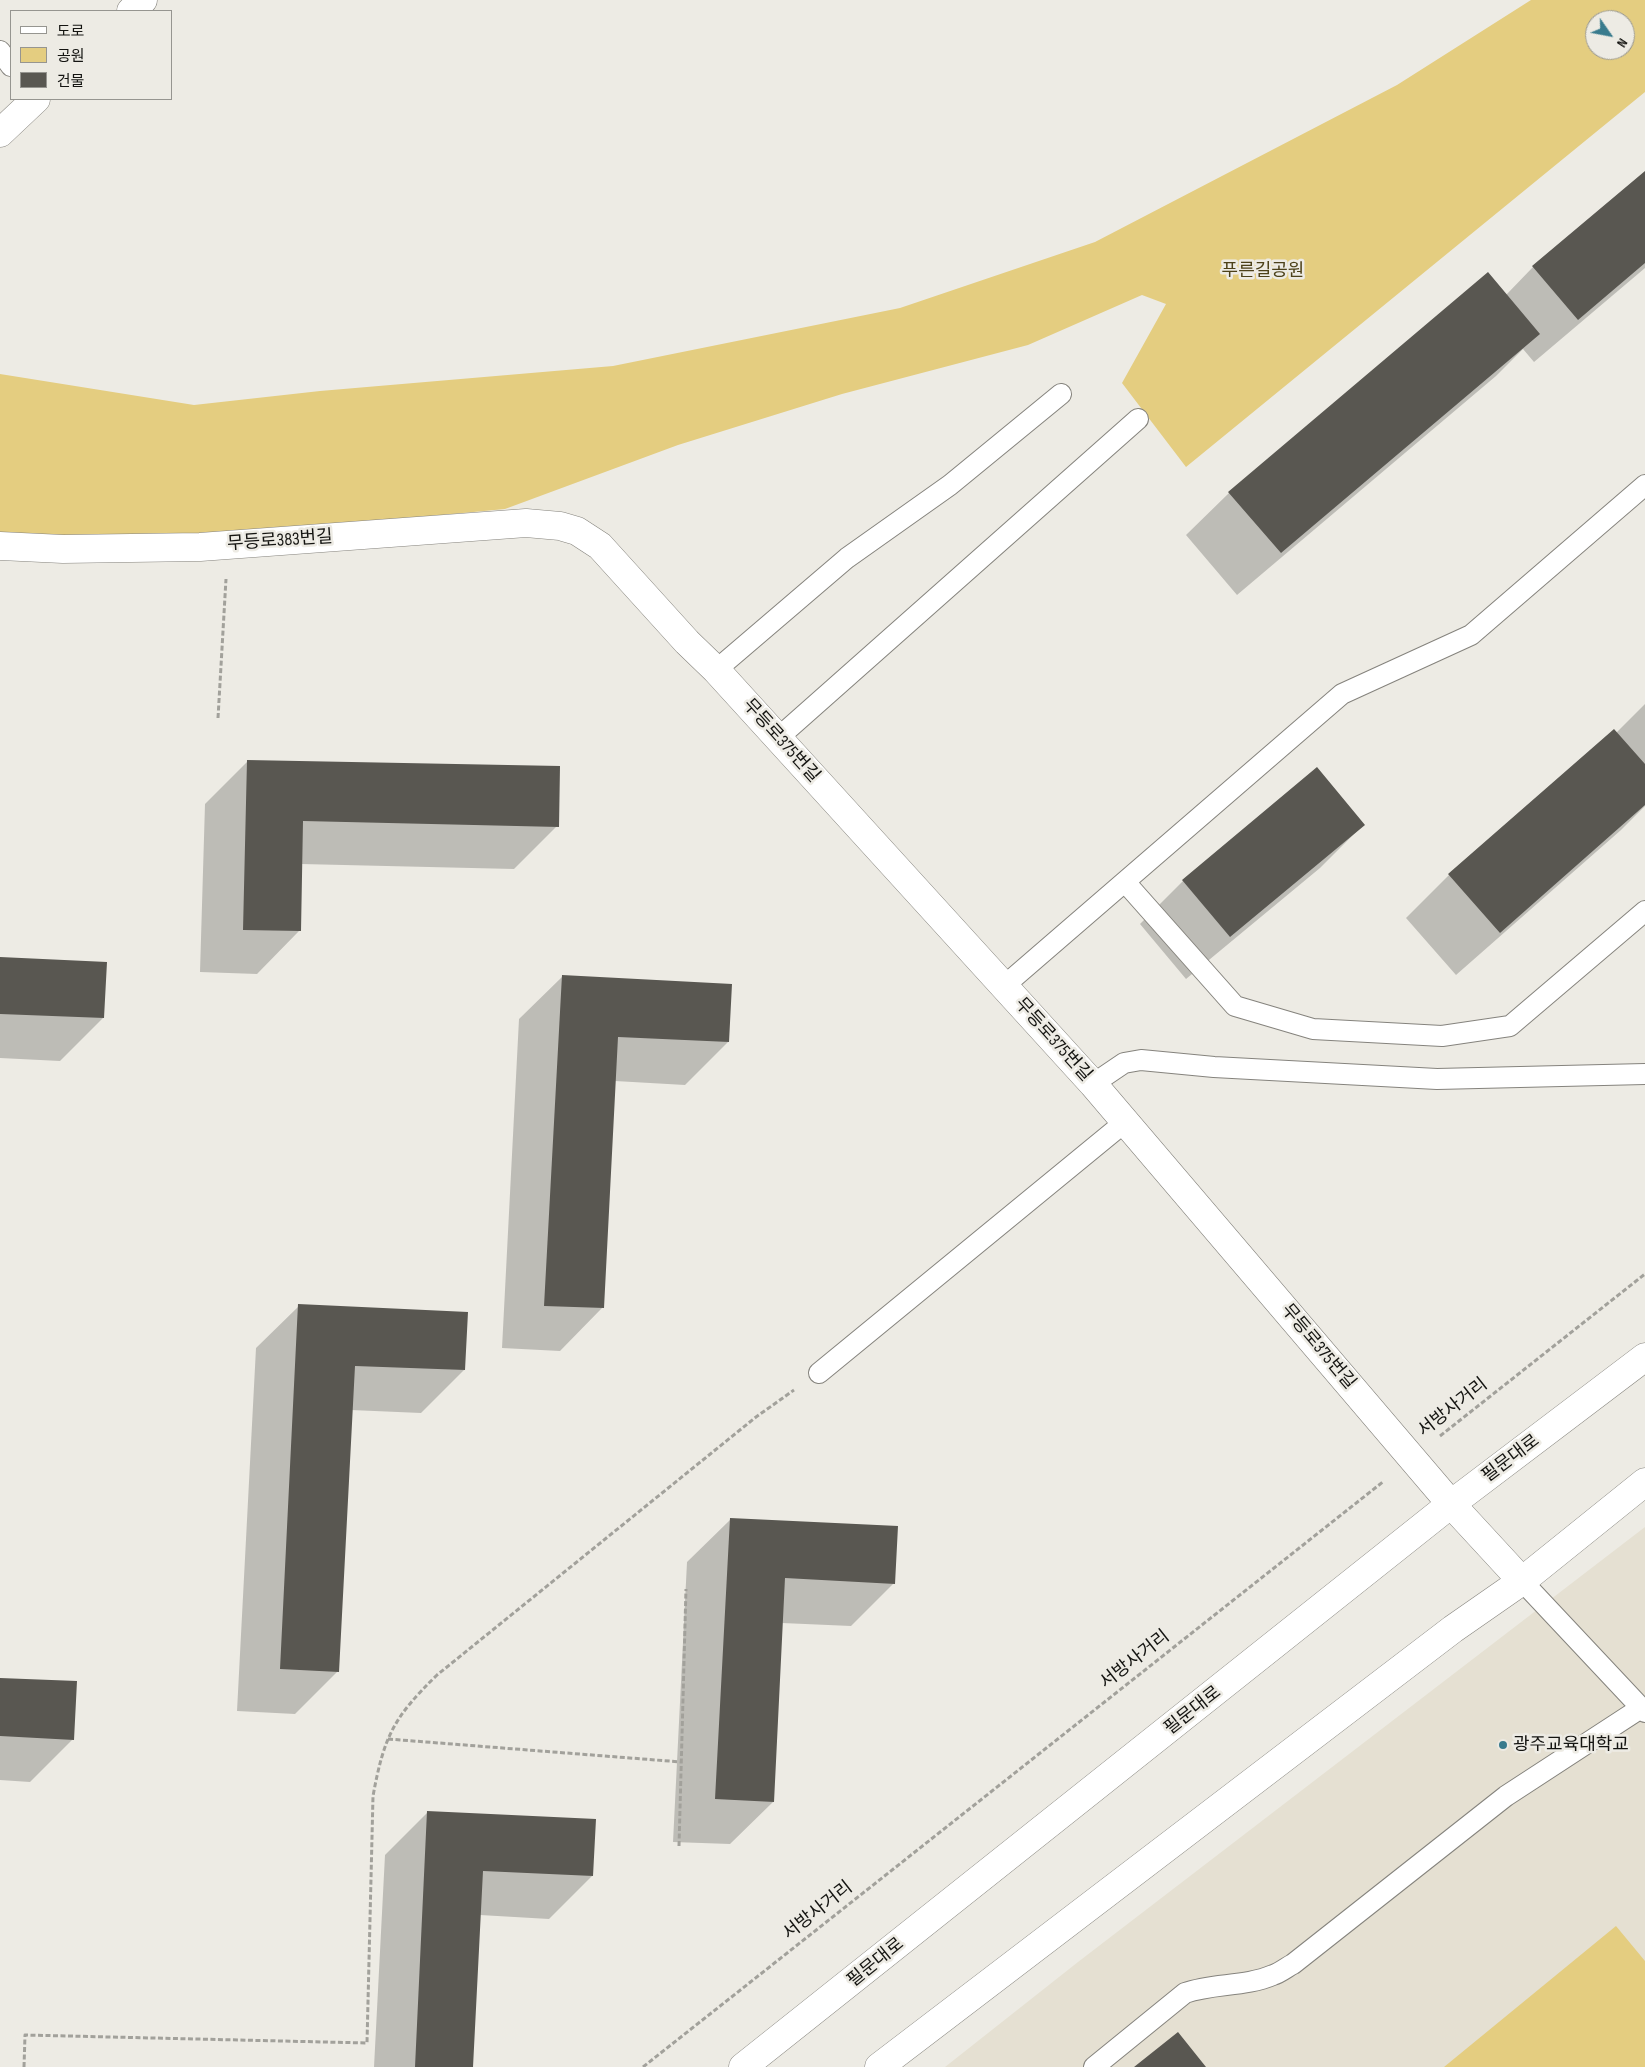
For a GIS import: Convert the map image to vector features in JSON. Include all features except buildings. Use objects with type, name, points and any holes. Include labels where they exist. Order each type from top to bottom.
[{"type":"main road","points":[[132,10],[144,0]]},
{"type":"main road","points":[[0,133],[35,100]]},
{"type":"main road","name":"무등로383번길","points":[[0,546],[63,549],[228,544],[526,523],[560,526]]},
{"type":"main road","name":"무등로375번길","points":[[560,526],[577,531],[600,546],[687,642],[716,670],[1093,1084],[1451,1504],[1522,1581]]},
{"type":"main road","name":"필문대로","points":[[743,2067],[1451,1504],[1645,1357]]},
{"type":"main road","points":[[879,2067],[1452,1629],[1522,1581],[1645,1482]]},
{"type":"lane","points":[[0,51],[10,65]]},
{"type":"lane","points":[[716,670],[847,558],[950,485],[1061,394]]},
{"type":"lane","points":[[778,738],[1138,419]]},
{"type":"lane","points":[[1004,986],[1342,694],[1471,635],[1645,485]]},
{"type":"lane","points":[[1125,882],[1235,1006],[1313,1029],[1442,1036],[1510,1026],[1645,912]]},
{"type":"lane","points":[[1093,1084],[1124,1063],[1141,1060],[1214,1067],[1437,1079],[1645,1074]]},
{"type":"lane","points":[[820,1372],[1125,1122]]},
{"type":"lane","points":[[1094,2067],[1185,1992],[1197,1988],[1258,1980],[1274,1975],[1293,1964],[1506,1796],[1643,1710],[1522,1581]]},
{"type":"path","points":[[218,718],[228,544]]},
{"type":"path","name":"서방사거리","points":[[643,2067],[1645,1274]]},
{"type":"path","points":[[24,2067],[25,2035],[367,2043],[373,1796],[379,1764],[388,1739],[409,1703],[437,1675],[756,1417],[820,1372]]},
{"type":"path","points":[[679,1846],[686,1589]]},
{"type":"path","points":[[388,1739],[681,1762]]},
{"type":"shaded area","name":"광주교육대학교","points":[[1645,1527],[1645,2067],[945,2067],[1078,1962]]},
{"type":"green space","name":"푸른길공원","points":[[1531,0],[1645,0],[1645,92],[1186,467],[1122,383],[1166,304],[1142,295],[1028,345],[842,394],[678,445],[505,509],[273,531],[32,540],[0,534],[0,374],[194,405],[320,391],[613,366],[900,308],[1095,242],[1397,85]]},
{"type":"green space","points":[[1616,1926],[1645,1961],[1645,2067],[1444,2067]]},
{"type":"place","name":"광주교육대학교","points":[[1503,1745]]}]
